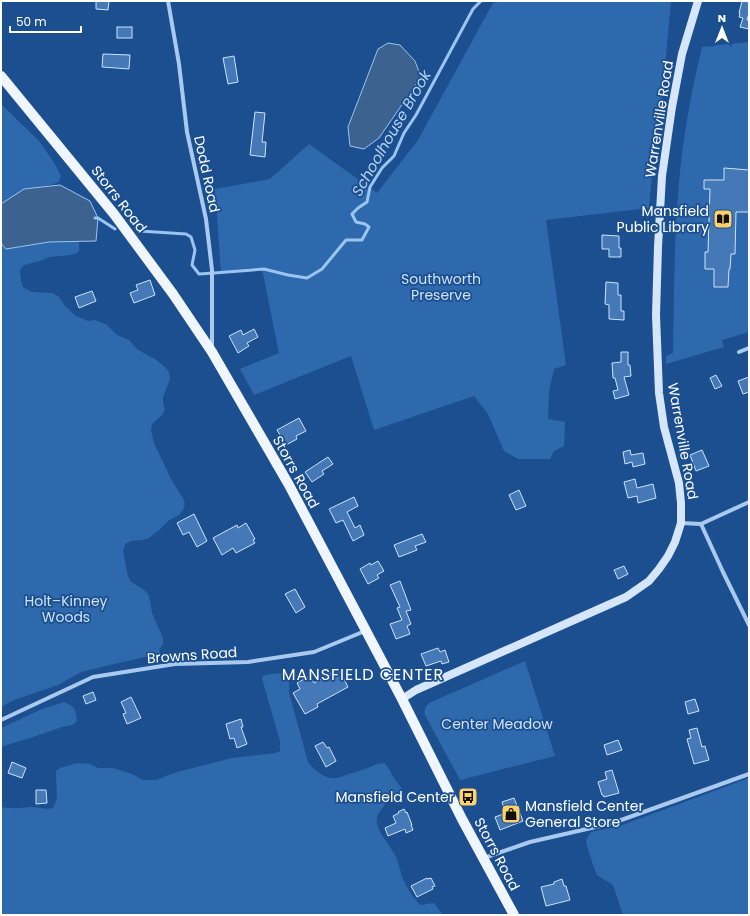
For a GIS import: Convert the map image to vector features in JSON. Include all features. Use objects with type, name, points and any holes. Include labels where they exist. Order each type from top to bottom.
[{"type":"main road","name":"Warrenville Road","points":[[402,699],[416,690],[626,597],[649,581],[668,556],[675,542],[681,523],[681,503],[679,483],[661,413],[656,315],[658,247],[662,176],[672,107],[682,54],[698,1]]},
{"type":"main road","name":"Storrs Road","points":[[1,76],[126,230],[173,294],[212,352],[288,485],[402,699],[458,810],[514,915]]},
{"type":"street","name":"Dodd Road","points":[[168,1],[179,64],[187,132],[206,219],[212,270],[212,352]]},
{"type":"street","points":[[740,352],[749,348]]},
{"type":"street","points":[[681,523],[701,524],[749,502]]},
{"type":"street","points":[[701,524],[749,626]]},
{"type":"street","name":"Browns Road","points":[[1,720],[93,677],[175,664],[248,662],[314,652],[365,632]]},
{"type":"street","points":[[484,858],[530,842],[613,823],[749,774]]},
{"type":"green space","name":"Southworth Preserve","points":[[494,1],[671,1],[662,99],[654,150],[649,208],[546,220],[566,365],[554,369],[549,391],[548,419],[565,422],[564,446],[554,451],[550,459],[518,459],[504,451],[488,414],[474,396],[374,430],[351,356],[254,395],[240,369],[279,353],[262,269],[221,273],[215,189],[270,179],[309,144],[377,193],[418,140]]},
{"type":"green space","points":[[749,42],[749,332],[722,340],[724,347],[666,364],[666,356],[673,353],[675,246],[681,165],[688,114],[702,47]]},
{"type":"green space","points":[[1,104],[39,141],[55,164],[61,176],[59,182],[47,186],[28,189],[1,204]]},
{"type":"green space","name":"Holt–Kinney Woods","points":[[50,241],[77,241],[79,243],[79,250],[77,253],[71,255],[49,257],[24,265],[20,270],[23,287],[32,292],[52,293],[58,296],[66,307],[76,316],[88,321],[95,320],[107,325],[117,335],[129,340],[138,350],[155,359],[169,372],[170,379],[163,397],[165,409],[162,415],[152,424],[151,430],[154,443],[185,504],[179,515],[168,521],[149,538],[131,541],[125,544],[123,551],[128,576],[131,582],[143,589],[148,594],[152,613],[163,638],[163,644],[159,650],[161,653],[81,672],[58,685],[14,700],[1,707],[1,242],[14,247],[28,246]]},
{"type":"green space","name":"Center Meadow","points":[[525,661],[555,756],[460,780],[425,715],[426,707],[429,703]]},
{"type":"green space","points":[[287,674],[289,680],[289,693],[308,762],[313,768],[324,776],[330,778],[337,778],[377,764],[384,763],[389,769],[402,789],[388,801],[377,816],[378,828],[395,854],[403,880],[415,899],[420,905],[434,903],[443,915],[1,915],[1,807],[53,808],[57,798],[57,770],[77,763],[90,764],[98,768],[113,768],[132,774],[143,780],[156,780],[177,772],[232,758],[276,753],[280,751],[280,741],[262,679],[263,676],[266,675]]},
{"type":"green space","points":[[64,702],[74,708],[77,721],[75,723],[1,747],[1,728],[42,709]]},
{"type":"green space","points":[[749,778],[749,915],[623,915],[613,885],[597,875],[593,865],[586,843],[591,832],[620,826]]},
{"type":"shaded area","points":[[388,43],[400,45],[415,61],[421,77],[379,138],[364,149],[350,146],[348,127],[378,49]]},
{"type":"shaded area","points":[[60,185],[90,201],[98,218],[96,241],[49,242],[6,249],[1,243],[1,204],[24,189]]},
{"type":"building","points":[[96,1],[109,1],[108,10],[96,9]]},
{"type":"building","points":[[742,1],[749,2],[749,13],[747,20],[749,20],[749,29],[740,27],[743,18],[739,17]]},
{"type":"building","points":[[117,27],[132,27],[132,38],[117,38]]},
{"type":"building","points":[[103,54],[130,55],[129,69],[102,67]]},
{"type":"building","points":[[234,56],[238,82],[228,84],[223,58]]},
{"type":"building","points":[[255,112],[265,113],[262,142],[266,142],[265,157],[250,155]]},
{"type":"building","name":"Mansfield Public Library","points":[[724,168],[749,170],[749,212],[736,212],[735,254],[731,254],[728,287],[714,287],[714,269],[705,269],[705,252],[708,252],[710,189],[704,189],[704,180],[724,180]]},
{"type":"building","points":[[602,235],[619,236],[621,257],[609,257],[609,249],[602,249]]},
{"type":"building","points":[[150,280],[155,295],[134,303],[130,293],[138,290],[136,285]]},
{"type":"building","points":[[606,282],[618,283],[618,295],[621,295],[621,311],[624,311],[624,320],[609,319],[609,305],[605,304]]},
{"type":"building","points":[[92,291],[96,301],[79,308],[75,297]]},
{"type":"building","points":[[254,329],[258,337],[247,343],[249,346],[238,353],[229,336],[241,330],[243,335]]},
{"type":"building","points":[[621,352],[628,352],[628,365],[630,365],[631,376],[624,377],[629,395],[615,399],[613,391],[618,390],[615,378],[613,378],[612,363],[621,362]]},
{"type":"building","points":[[716,375],[722,386],[715,389],[710,378]]},
{"type":"building","points":[[749,377],[749,392],[743,394],[738,381]]},
{"type":"building","points":[[299,418],[306,431],[296,436],[297,439],[286,445],[277,430]]},
{"type":"building","points":[[630,450],[631,455],[643,453],[645,464],[633,467],[632,462],[625,464],[623,452]]},
{"type":"building","points":[[702,450],[709,466],[696,471],[690,455]]},
{"type":"building","points":[[328,457],[333,464],[322,471],[324,474],[312,482],[305,472]]},
{"type":"building","points":[[635,479],[637,488],[653,484],[656,498],[638,503],[637,496],[628,498],[624,482]]},
{"type":"building","points":[[519,490],[526,506],[516,510],[509,495]]},
{"type":"building","points":[[354,497],[358,506],[347,512],[355,528],[360,525],[364,535],[353,541],[343,520],[336,523],[329,509]]},
{"type":"building","points":[[194,514],[207,541],[197,547],[189,532],[183,535],[177,523]]},
{"type":"building","points":[[246,523],[255,539],[253,540],[255,543],[236,553],[233,548],[222,555],[213,538],[237,525],[238,528]]},
{"type":"building","points":[[422,534],[426,542],[415,546],[417,550],[399,557],[394,545]]},
{"type":"building","points":[[378,561],[384,571],[377,575],[379,578],[368,584],[360,569],[370,563],[371,565]]},
{"type":"building","points":[[624,566],[628,574],[618,579],[614,570]]},
{"type":"building","points":[[400,581],[411,610],[406,611],[411,624],[407,626],[410,634],[396,639],[390,624],[402,620],[397,608],[400,607],[390,585]]},
{"type":"building","points":[[295,589],[305,607],[296,613],[285,594]]},
{"type":"building","points":[[438,648],[440,652],[445,650],[449,662],[442,664],[441,661],[426,666],[421,654]]},
{"type":"building","points":[[339,669],[348,687],[317,704],[318,707],[305,714],[293,693],[300,689],[297,683],[310,676],[314,683]]},
{"type":"building","points":[[93,692],[96,700],[86,704],[83,696]]},
{"type":"building","points":[[131,697],[141,718],[127,724],[123,714],[126,713],[121,702]]},
{"type":"building","points":[[695,699],[699,711],[688,714],[685,702]]},
{"type":"building","points":[[241,719],[243,727],[241,727],[247,744],[237,748],[234,738],[230,739],[226,724]]},
{"type":"building","points":[[697,728],[702,747],[705,746],[709,760],[694,764],[687,739],[691,738],[689,730]]},
{"type":"building","points":[[618,740],[622,750],[607,755],[604,745]]},
{"type":"building","points":[[323,742],[327,748],[329,747],[336,761],[326,767],[315,746]]},
{"type":"building","points":[[12,762],[26,768],[22,778],[8,773]]},
{"type":"building","points":[[612,770],[619,793],[604,797],[598,782],[607,779],[605,772]]},
{"type":"building","points":[[36,790],[46,790],[47,803],[36,804]]},
{"type":"building","name":"Mansfield Center General Store","points":[[514,798],[523,821],[500,830],[495,817],[506,813],[502,802]]},
{"type":"building","points":[[404,809],[406,813],[407,812],[413,830],[406,833],[405,829],[388,836],[385,828],[396,823],[393,816]]},
{"type":"building","points":[[427,878],[431,878],[435,886],[432,887],[433,889],[417,897],[411,886]]},
{"type":"building","points":[[562,879],[564,886],[566,886],[570,900],[546,906],[541,887],[554,884],[554,882]]},
{"type":"waterway","name":"Schoolhouse Brook","points":[[140,231],[186,234],[191,237],[195,250],[192,265],[199,274],[264,269],[307,278],[322,269],[346,240],[362,240],[369,227],[365,224],[356,222],[352,214],[367,202],[370,187],[382,168],[394,156],[404,133],[416,115],[473,9],[481,1]]},
{"type":"waterway","name":"Schoolhouse Brook","points":[[95,218],[98,218],[115,229]]},
{"type":"place","name":"Mansfield Public Library","points":[[723,219]]},
{"type":"place","name":"Mansfield Center","points":[[468,797]]},
{"type":"place","name":"Mansfield Center General Store","points":[[511,814]]},
{"type":"district","name":"MANSFIELD CENTER","points":[[363,674]]}]
